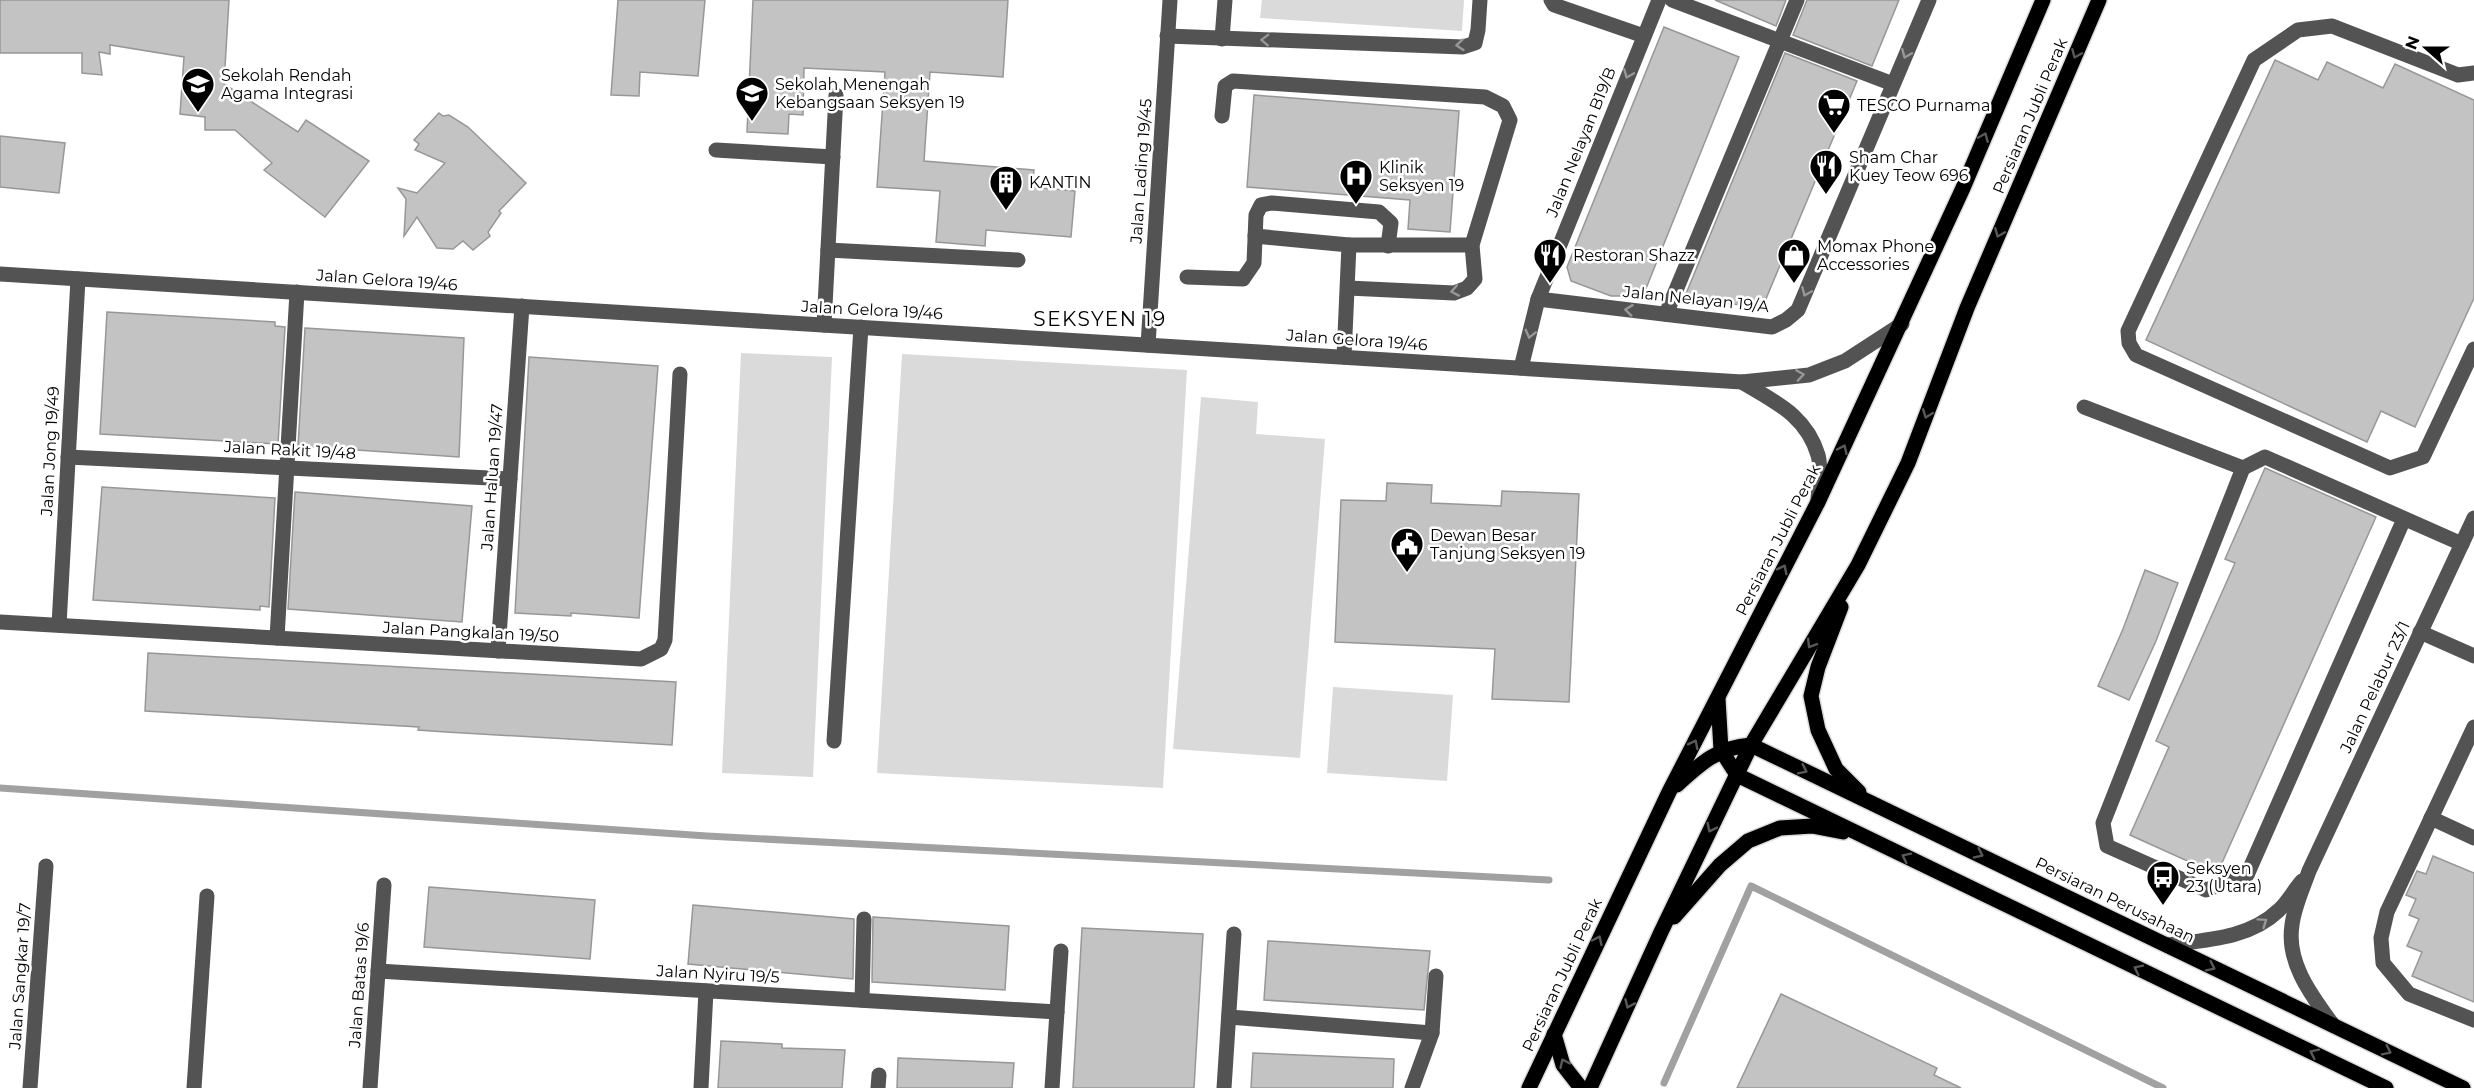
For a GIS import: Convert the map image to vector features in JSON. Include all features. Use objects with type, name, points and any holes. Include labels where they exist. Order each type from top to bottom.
[{"type":"main road","name":"Persiaran Jubli Perak","points":[[1528,1088],[1669,792],[1818,502],[1902,324],[2043,0]]},
{"type":"main road","name":"Persiaran Jubli Perak","points":[[1590,1088],[1661,932],[1751,745],[1858,565],[1908,463],[1967,308],[2099,0]]},
{"type":"main road","points":[[1858,565],[1818,667],[1811,696],[1818,730],[1836,769],[1869,801]]},
{"type":"main road","points":[[1718,696],[1721,750],[1737,775],[2386,1088]]},
{"type":"main road","points":[[1669,792],[1703,761],[1721,750],[1751,745]]},
{"type":"main road","name":"Persiaran Perusahaan","points":[[1751,745],[2463,1088]]},
{"type":"main road","points":[[1661,932],[1720,865],[1748,841],[1780,828],[1812,826],[1863,836]]},
{"type":"main road","points":[[1554,1034],[1563,1065],[1581,1088]]},
{"type":"street","name":"Jalan Lading 19/45","points":[[1148,345],[1170,0]]},
{"type":"street","points":[[1222,39],[1225,0]]},
{"type":"street","points":[[1167,36],[1463,47],[1475,43],[1480,0]]},
{"type":"street","points":[[1551,0],[1554,6],[1592,16],[1644,36]]},
{"type":"street","points":[[1592,16],[1593,0]]},
{"type":"street","name":"Jalan Nelayan B19/B","points":[[1521,368],[1538,299],[1659,0]]},
{"type":"street","points":[[1672,0],[1893,84]]},
{"type":"street","points":[[1666,314],[1797,0]]},
{"type":"street","name":"Jalan Nelayan 19/A","points":[[1538,299],[1772,327],[1786,320],[1798,310],[1929,0]]},
{"type":"street","points":[[2474,73],[2458,75],[2332,26],[2298,30],[2254,60],[2128,331],[2129,343],[2136,355],[2390,468],[2423,457],[2474,349]]},
{"type":"street","points":[[1222,116],[1225,86],[1233,81],[1485,97],[1503,106],[1510,120],[1472,245],[1475,279],[1467,288],[1454,293],[1348,288]]},
{"type":"street","points":[[824,325],[836,95]]},
{"type":"street","points":[[716,150],[833,157]]},
{"type":"street","points":[[1187,277],[1244,279],[1254,263],[1256,215],[1261,205],[1272,203],[1379,212],[1391,223],[1388,246]]},
{"type":"street","points":[[1255,237],[1349,245],[1472,245]]},
{"type":"street","points":[[1344,357],[1349,245]]},
{"type":"street","points":[[828,250],[1018,260]]},
{"type":"street","name":"Jalan Gelora 19/46","points":[[0,274],[1742,382],[1809,375],[1845,361],[1902,324]]},
{"type":"street","name":"Jalan Jong 19/49","points":[[59,625],[78,279]]},
{"type":"street","points":[[277,638],[297,292]]},
{"type":"street","name":"Jalan Haluan 19/47","points":[[498,651],[522,306]]},
{"type":"street","points":[[834,741],[861,327]]},
{"type":"street","name":"Jalan Pangkalan 19/50","points":[[0,622],[641,659],[661,649],[665,640],[680,374]]},
{"type":"street","name":"Jalan Gelora 19/46","points":[[1742,382],[1802,422],[1819,456],[1818,502]]},
{"type":"street","points":[[2084,407],[2243,468]]},
{"type":"street","name":"Jalan Rakit 19/48","points":[[68,457],[510,479]]},
{"type":"street","points":[[2404,519],[2247,875],[2206,890],[2107,846],[2103,824],[2243,468],[2265,457],[2462,544]]},
{"type":"street","name":"Jalan Pelabur 23/1","points":[[2333,1025],[2306,987],[2293,954],[2292,925],[2309,871],[2474,518]]},
{"type":"street","points":[[2420,632],[2474,656]]},
{"type":"street","points":[[2474,727],[2387,912],[2380,938],[2383,963],[2409,994],[2474,1020]]},
{"type":"street","points":[[2431,818],[2474,838]]},
{"type":"street","name":"Jalan Sangkar 19/7","points":[[30,1088],[46,866]]},
{"type":"street","name":"Jalan Pelabur 23/1","points":[[2167,945],[2227,938],[2259,926],[2280,909],[2309,871]]},
{"type":"street","name":"Jalan Batas 19/6","points":[[370,1088],[384,885]]},
{"type":"street","points":[[194,1088],[207,896]]},
{"type":"street","points":[[862,1000],[864,919]]},
{"type":"street","points":[[1224,1088],[1234,934]]},
{"type":"street","points":[[1052,1088],[1061,951]]},
{"type":"street","name":"Jalan Nyiru 19/5","points":[[378,971],[1057,1012]]},
{"type":"street","points":[[1412,1088],[1432,1033],[1436,976]]},
{"type":"street","points":[[700,1088],[706,991]]},
{"type":"street","points":[[1229,1017],[1432,1033]]},
{"type":"shaded area","points":[[1262,0],[1464,0],[1462,31],[1260,18]]},
{"type":"shaded area","points":[[741,353],[832,357],[813,777],[722,773]]},
{"type":"shaded area","points":[[902,354],[1187,370],[1163,788],[877,773]]},
{"type":"shaded area","points":[[1201,397],[1258,402],[1256,434],[1325,439],[1300,758],[1173,749]]},
{"type":"shaded area","points":[[1333,687],[1453,695],[1447,781],[1327,773]]},
{"type":"building","points":[[0,0],[229,0],[224,84],[298,132],[306,120],[369,161],[325,217],[264,170],[272,163],[235,130],[205,130],[205,117],[180,114],[184,57],[110,45],[110,54],[99,52],[102,75],[82,73],[82,53],[0,53]]},
{"type":"building","points":[[618,0],[705,0],[698,76],[640,72],[639,96],[611,95]]},
{"type":"building","points":[[753,0],[1008,0],[1003,77],[930,72],[924,161],[1034,170],[1032,187],[1075,191],[1071,237],[986,230],[985,246],[936,242],[940,191],[877,187],[885,72],[804,68],[803,115],[789,114],[788,134],[747,132]]},
{"type":"building","points":[[1715,0],[1786,0],[1776,26]]},
{"type":"building","points":[[1807,0],[1899,0],[1872,66],[1793,35]]},
{"type":"building","points":[[1664,27],[1739,57],[1643,296],[1611,296],[1571,281],[1567,267]]},
{"type":"building","points":[[1785,53],[1857,81],[1763,306],[1683,301]]},
{"type":"building","points":[[2275,60],[2318,80],[2327,62],[2383,88],[2395,64],[2474,100],[2474,298],[2415,427],[2381,411],[2367,442],[2146,340]]},
{"type":"building","points":[[1254,95],[1459,111],[1450,232],[1408,229],[1410,200],[1247,187]]},
{"type":"building","points":[[439,113],[443,116],[449,115],[468,127],[526,183],[499,211],[501,213],[488,232],[490,236],[473,250],[463,241],[453,249],[437,248],[417,217],[404,236],[406,199],[398,188],[417,193],[445,163],[415,150],[419,144],[414,140]]},
{"type":"building","points":[[0,136],[65,143],[59,193],[0,187]]},
{"type":"building","points":[[107,312],[275,322],[275,326],[285,327],[278,444],[100,434]]},
{"type":"building","points":[[305,328],[464,338],[459,457],[298,446]]},
{"type":"building","points":[[529,357],[658,366],[639,618],[571,613],[571,616],[515,613]]},
{"type":"building","points":[[2265,468],[2376,517],[2222,863],[2205,869],[2130,835],[2169,747],[2156,741],[2235,563],[2225,559]]},
{"type":"building","points":[[1387,483],[1432,485],[1431,503],[1501,506],[1502,491],[1579,494],[1569,702],[1492,699],[1495,649],[1335,642],[1341,500],[1386,501]]},
{"type":"building","points":[[102,487],[275,498],[269,607],[260,606],[260,610],[93,600]]},
{"type":"building","points":[[295,492],[472,506],[462,622],[288,609]]},
{"type":"building","points":[[2145,570],[2178,583],[2156,641],[2129,700],[2098,686]]},
{"type":"building","points":[[148,653],[676,682],[672,745],[145,711]]},
{"type":"building","points":[[2433,856],[2474,873],[2474,1002],[2412,976],[2422,952],[2407,946],[2419,919],[2409,915],[2416,899],[2406,895],[2417,871],[2426,874]]},
{"type":"building","points":[[429,887],[595,900],[590,959],[424,947]]},
{"type":"building","points":[[693,905],[854,919],[853,979],[688,964]]},
{"type":"building","points":[[873,917],[1009,926],[1005,990],[872,982]]},
{"type":"building","points":[[1082,928],[1203,934],[1194,1088],[1073,1088]]},
{"type":"building","points":[[1268,941],[1430,951],[1424,1010],[1264,1000]]},
{"type":"building","points":[[1781,994],[1937,1068],[1934,1075],[1961,1088],[1737,1088]]},
{"type":"building","points":[[721,1041],[782,1044],[782,1048],[845,1050],[842,1088],[718,1088]]},
{"type":"building","points":[[1253,1053],[1394,1059],[1393,1088],[1251,1088]]},
{"type":"building","points":[[898,1058],[1014,1063],[1012,1088],[897,1088]]},
{"type":"waterway","points":[[0,788],[707,836],[1549,880]]},
{"type":"waterway","points":[[1664,1083],[1751,886],[2163,1088]]},
{"type":"place","name":"Sekolah Rendah Agama Integrasi","points":[[198,113]]},
{"type":"place","name":"Sekolah Menengah Kebangsaan Seksyen 19","points":[[752,122]]},
{"type":"place","name":"TESCO Purnama","points":[[1834,134]]},
{"type":"place","name":"Sham Char Kuey Teow 696","points":[[1826,195]]},
{"type":"place","name":"Klinik Seksyen 19","points":[[1356,205]]},
{"type":"place","name":"KANTIN","points":[[1006,211]]},
{"type":"place","name":"Restoran Shazz","points":[[1550,284]]},
{"type":"place","name":"Momax Phone Accessories","points":[[1794,284]]},
{"type":"place","name":"Dewan Besar Tanjung Seksyen 19","points":[[1407,573]]},
{"type":"place","name":"Seksyen 23 (Utara)","points":[[2163,906]]},
{"type":"district","name":"SEKSYEN 19","points":[[1100,319]]}]
